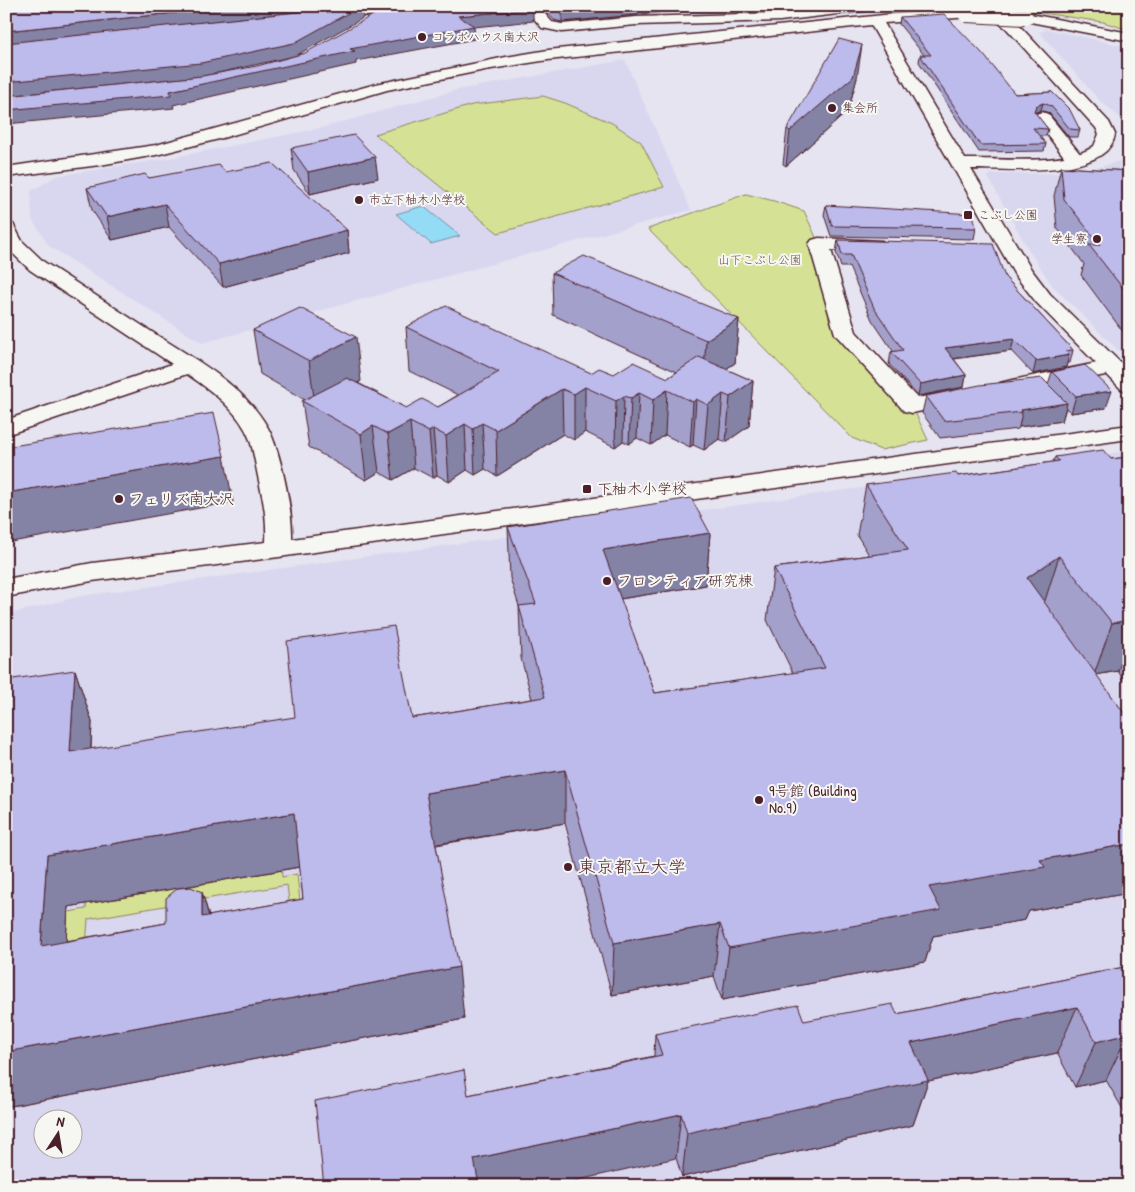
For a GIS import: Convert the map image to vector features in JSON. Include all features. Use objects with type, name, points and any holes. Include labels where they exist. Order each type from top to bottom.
[{"type":"street","points":[[313,17],[415,6]]},
{"type":"street","points":[[530,6],[547,25],[562,28],[636,21],[873,13],[966,14],[1025,17],[1073,24],[1129,37]]},
{"type":"street","points":[[960,164],[1041,163],[1075,159],[1086,157],[1102,148],[1106,142],[1107,134],[1103,126],[1023,36],[1011,25],[982,6]]},
{"type":"street","points":[[359,28],[392,9]]},
{"type":"street","points":[[873,13],[1022,272],[1043,298],[1129,384]]},
{"type":"street","points":[[6,172],[78,163],[156,150],[381,87],[459,69],[548,55],[873,13]]},
{"type":"street","points":[[1042,117],[1075,159]]},
{"type":"street","points":[[6,228],[14,244],[36,266],[212,380],[234,400],[259,434],[270,467],[280,518],[279,548]]},
{"type":"street","points":[[896,246],[818,244],[846,334],[912,406],[1112,367]]},
{"type":"street","points":[[983,247],[1007,247]]},
{"type":"street","points":[[6,428],[189,366]]},
{"type":"street","points":[[6,588],[92,572],[1129,432]]},
{"type":"shaded area","points":[[1042,28],[1129,47],[1129,125],[1099,100],[1039,32],[1046,31]]},
{"type":"shaded area","name":"市立下柚木小学校","points":[[625,60],[691,210],[202,343],[49,246],[32,219],[31,191],[56,176],[170,158],[321,128],[457,90]]},
{"type":"shaded area","points":[[1129,154],[1129,361],[1052,285],[1028,249],[988,177],[991,174],[1065,173],[1090,170],[1120,161]]},
{"type":"shaded area","name":"東京都立大学","points":[[1129,451],[1129,1186],[6,1186],[6,615],[81,596]]},
{"type":"green space","points":[[994,6],[1129,6],[1129,30],[1103,22]]},
{"type":"green space","points":[[543,96],[612,123],[641,142],[664,187],[498,233],[375,134],[472,105]]},
{"type":"green space","name":"山下こぶし公園","points":[[746,194],[804,211],[819,244],[846,334],[912,406],[928,440],[881,450],[852,438],[648,229]]},
{"type":"green space","points":[[281,860],[282,877],[297,874],[305,948],[295,950],[287,885],[88,919],[83,988],[71,989],[63,913],[86,909],[87,893]]},
{"type":"water","points":[[423,206],[460,236],[431,244],[396,214]]},
{"type":"building","points":[[6,6],[239,6],[6,31]]},
{"type":"building","points":[[361,6],[294,43],[201,63],[6,82],[6,43]]},
{"type":"building","points":[[389,6],[531,6],[533,9],[458,16],[474,26],[350,49],[355,51],[170,91],[171,95],[6,110],[6,96],[202,76],[257,66],[305,53]]},
{"type":"building","points":[[552,6],[600,6],[562,10]]},
{"type":"building","points":[[944,14],[983,54],[1015,94],[1052,92],[1070,110],[1080,130],[1070,129],[1051,106],[1043,103],[1036,106],[1034,111],[1048,129],[1033,128],[1046,144],[980,145],[920,55],[931,55],[900,17]]},
{"type":"building","points":[[839,39],[862,45],[853,77],[790,131],[787,129]]},
{"type":"building","points":[[354,135],[375,157],[308,172],[291,148]]},
{"type":"building","points":[[272,163],[347,230],[219,264],[165,204],[107,217],[87,188],[145,174],[149,178],[219,165],[225,172]]},
{"type":"building","points":[[1061,167],[1129,171],[1129,296],[1089,245],[1100,245],[1064,199]]},
{"type":"building","points":[[826,205],[973,214],[976,228],[832,226]]},
{"type":"building","points":[[838,240],[993,244],[1005,277],[1073,350],[1065,351],[1069,355],[1036,361],[1014,339],[945,348],[966,375],[920,384],[891,352],[903,350],[874,308],[851,255],[842,255]]},
{"type":"building","points":[[584,256],[739,319],[706,340],[552,273]]},
{"type":"building","points":[[446,306],[591,373],[599,368],[614,374],[633,362],[668,378],[699,357],[753,381],[730,397],[723,394],[708,405],[696,399],[693,402],[667,390],[653,400],[639,393],[631,398],[624,396],[616,401],[585,387],[574,394],[562,389],[496,430],[482,423],[473,429],[465,424],[446,436],[433,429],[429,432],[410,422],[388,434],[373,426],[361,434],[302,401],[347,378],[406,408],[422,399],[438,407],[499,372],[406,327]]},
{"type":"building","points":[[300,308],[356,337],[309,361],[253,330]]},
{"type":"building","points":[[1085,365],[1112,391],[1076,396],[1052,372]]},
{"type":"building","points":[[1042,378],[1067,403],[1021,410],[1022,412],[944,421],[926,396],[980,385]]},
{"type":"building","points":[[214,413],[224,456],[6,493],[6,447]]},
{"type":"building","points":[[1103,450],[1111,459],[1129,457],[1129,620],[1112,623],[1059,556],[1027,578],[1129,720],[1129,844],[1040,860],[1045,867],[929,887],[941,910],[729,948],[720,924],[614,943],[565,770],[426,793],[459,967],[6,1052],[6,680],[75,670],[70,752],[295,717],[287,641],[394,626],[412,718],[545,697],[519,606],[536,604],[508,527],[691,498],[710,533],[603,550],[655,693],[825,668],[774,568],[908,550],[866,485],[956,473],[958,476],[1059,461],[1055,457]],"holes":[[[294,813],[303,899],[202,917],[202,892],[191,887],[178,888],[166,898],[166,923],[41,946],[47,855]]]},
{"type":"building","points":[[1129,966],[1129,1035],[1096,1042],[1077,1007],[911,1043],[928,1080],[687,1133],[681,1114],[474,1159],[478,1180],[450,1186],[324,1186],[315,1101],[464,1070],[468,1095],[662,1055],[655,1034],[798,1005],[804,1021],[892,1004],[897,1014]]},
{"type":"place","name":"コラボハウス南大沢","points":[[422,37]]},
{"type":"place","name":"集会所","points":[[832,108]]},
{"type":"place","name":"市立下柚木小学校","points":[[359,200]]},
{"type":"place","name":"こぶし公園","points":[[968,215]]},
{"type":"place","name":"学生寮","points":[[1097,239]]},
{"type":"place","name":"下柚木小学校","points":[[587,489]]},
{"type":"place","name":"フェリズ南大沢","points":[[119,499]]},
{"type":"place","name":"フロンティア研究棟","points":[[607,581]]},
{"type":"place","name":"9号館 (Building No.9)","points":[[759,800]]},
{"type":"place","name":"東京都立大学","points":[[568,867]]}]
